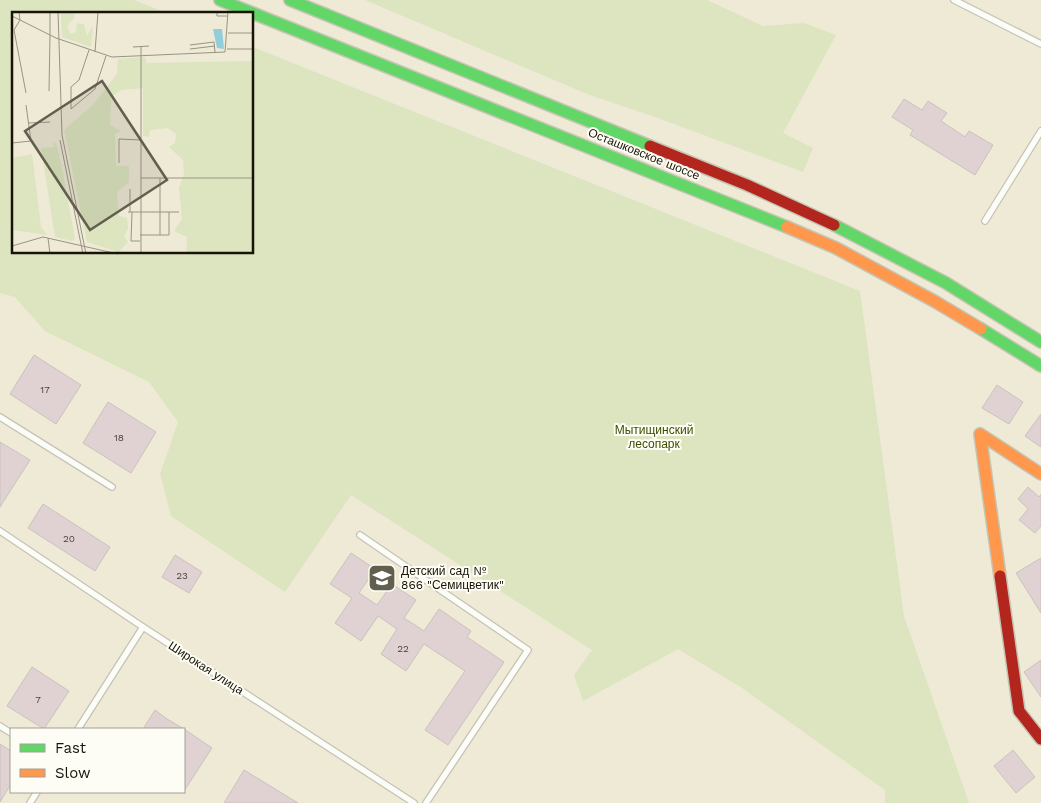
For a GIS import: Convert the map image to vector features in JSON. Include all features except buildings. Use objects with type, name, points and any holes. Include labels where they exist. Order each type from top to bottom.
[{"type":"main road","name":"Осташковское шоссе","points":[[220,0],[250,12]]},
{"type":"main road","name":"Осташковское шоссе","points":[[290,0],[756,189],[845,230],[946,283],[1041,342]]},
{"type":"main road","name":"Осташковское шоссе","points":[[254,14],[739,207],[836,248],[934,300],[1041,366]]},
{"type":"main road","points":[[1041,474],[980,434],[1019,711],[1041,739]]},
{"type":"lane","points":[[954,0],[1041,44]]},
{"type":"lane","points":[[986,221],[1041,131]]},
{"type":"lane","points":[[0,417],[112,487]]},
{"type":"lane","name":"Широкая улица","points":[[0,531],[143,627],[414,803]]},
{"type":"lane","points":[[360,535],[528,650],[426,803]]},
{"type":"lane","points":[[79,728],[143,627]]},
{"type":"green space","name":"Мытищинский лесопарк","points":[[0,0],[134,0],[164,12],[12,12],[12,254],[254,254],[254,47],[860,291],[904,616],[969,803],[885,803],[885,790],[742,688],[678,649],[583,701],[574,675],[592,650],[351,495],[285,592],[171,516],[160,474],[178,422],[149,382],[45,331],[15,297],[0,293]]},
{"type":"green space","points":[[365,0],[707,0],[763,26],[804,23],[836,35],[783,133],[813,148],[803,172],[658,118],[587,94]]},
{"type":"traffic: fast","points":[[220,0],[250,12]]},
{"type":"traffic: fast","points":[[290,0],[650,146]]},
{"type":"traffic: fast","points":[[254,14],[787,227]]},
{"type":"traffic: fast","points":[[834,225],[946,283],[1041,342]]},
{"type":"traffic: fast","points":[[981,329],[1041,366]]},
{"type":"traffic: slow","points":[[787,227],[836,248],[934,301],[981,329]]},
{"type":"traffic: slow","points":[[1000,576],[980,434],[1041,474]]},
{"type":"traffic: jam","points":[[650,146],[747,185],[834,225]]},
{"type":"traffic: jam","points":[[1000,576],[1019,711],[1041,739]]},
{"type":"place","name":"Детский сад № 866 \"Семицветик\"","points":[[382,578]]}]
